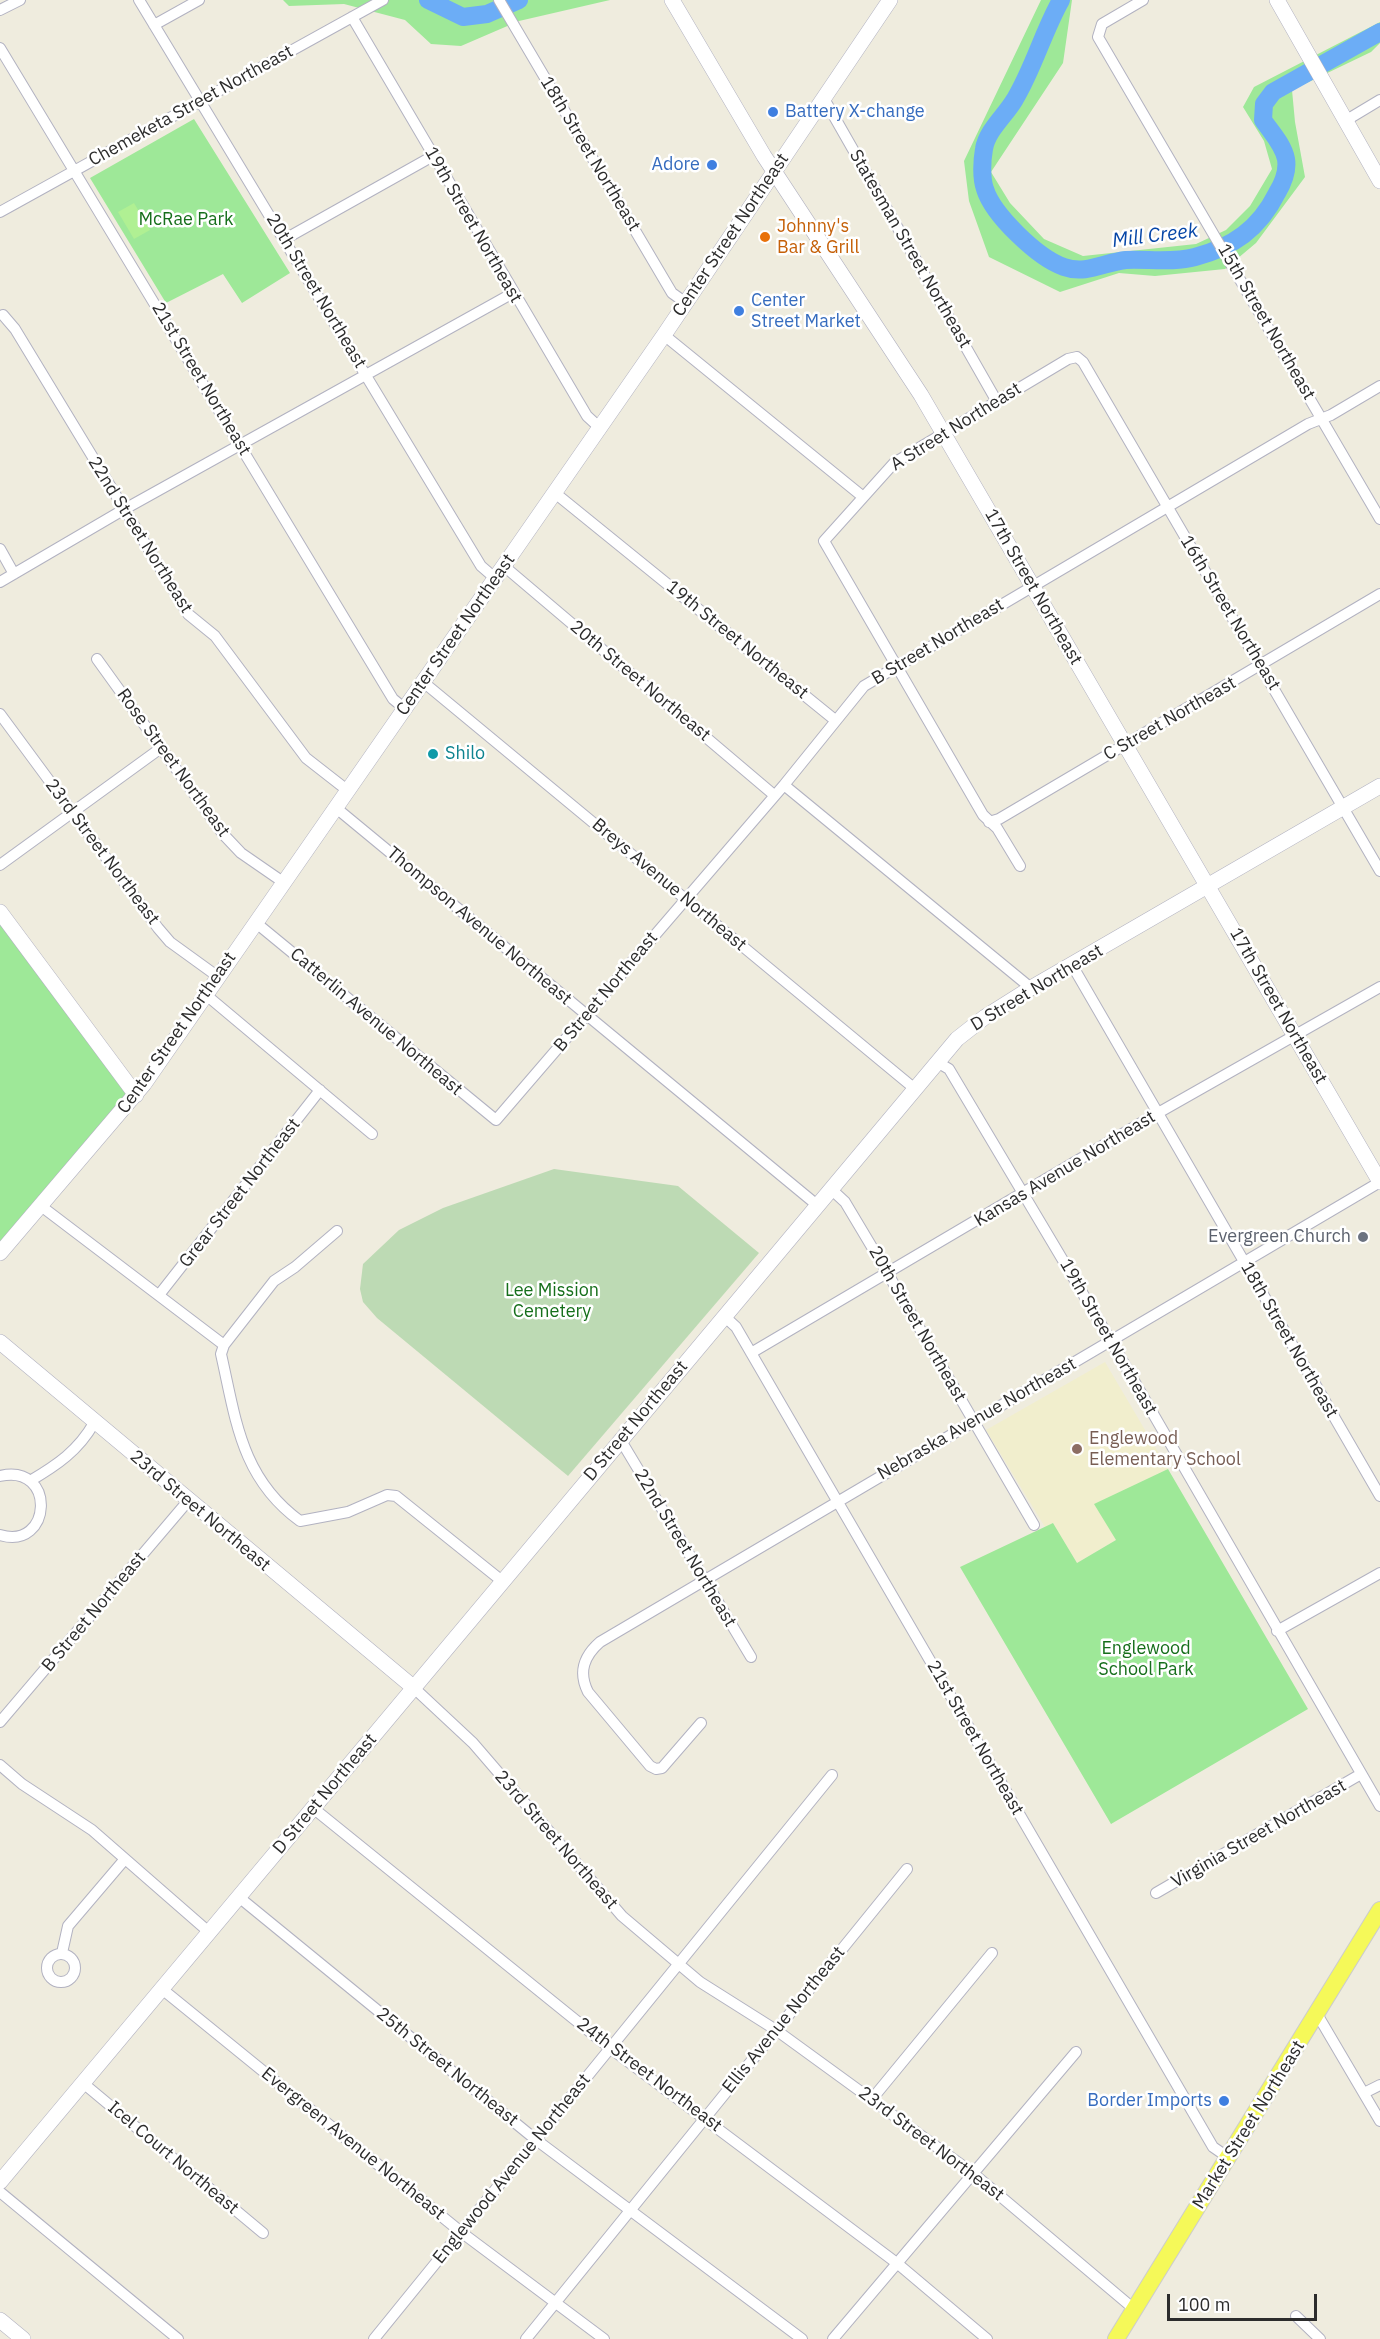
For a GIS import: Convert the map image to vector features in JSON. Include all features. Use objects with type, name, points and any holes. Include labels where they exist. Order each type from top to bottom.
[{"type":"main road","name":"Market Street Northeast","points":[[1118,2338],[1380,1910]]},
{"type":"street","points":[[0,10],[20,0]]},
{"type":"street","name":"20th Street Northeast","points":[[140,0],[481,566],[500,573],[774,795]]},
{"type":"street","points":[[154,25],[199,0]]},
{"type":"street","name":"Chemeketa Street Northeast","points":[[0,212],[382,0]]},
{"type":"street","name":"18th Street Northeast","points":[[499,0],[672,293],[686,303]]},
{"type":"street","name":"17th Street Northeast","points":[[672,0],[774,171],[943,433],[1380,1182]]},
{"type":"street","name":"15th Street Northeast","points":[[1143,0],[1102,24],[1098,32],[1100,41],[1234,266],[1380,519]]},
{"type":"street","points":[[1277,0],[1380,181]]},
{"type":"street","name":"Center Street Northeast","points":[[0,1253],[136,1095],[686,303],[888,1]]},
{"type":"street","name":"19th Street Northeast","points":[[352,17],[587,416],[600,428]]},
{"type":"street","name":"21st Street Northeast","points":[[0,48],[393,699],[404,708]]},
{"type":"street","name":"Statesman Street Northeast","points":[[823,97],[996,400]]},
{"type":"street","points":[[1345,122],[1380,100]]},
{"type":"street","points":[[285,239],[433,156]]},
{"type":"street","points":[[0,582],[123,510],[513,293]]},
{"type":"street","name":"22nd Street Northeast","points":[[3,315],[15,329],[188,614],[215,636],[306,758],[347,790]]},
{"type":"street","points":[[664,335],[862,496]]},
{"type":"street","name":"A Street Northeast","points":[[897,665],[824,541],[894,463],[996,400],[1068,359],[1077,357]]},
{"type":"street","name":"16th Street Northeast","points":[[1077,357],[1083,362],[1262,665],[1380,871]]},
{"type":"street","name":"B Street Northeast","points":[[496,1120],[784,785],[864,686],[1167,506],[1380,386]]},
{"type":"street","name":"19th Street Northeast","points":[[555,493],[835,720]]},
{"type":"street","points":[[0,549],[14,574]]},
{"type":"street","name":"C Street Northeast","points":[[989,822],[999,819],[1125,746],[1380,594]]},
{"type":"street","name":"Rose Street Northeast","points":[[97,659],[233,846],[283,882]]},
{"type":"street","points":[[897,665],[989,822],[997,828],[1020,866]]},
{"type":"street","name":"Breys Avenue Northeast","points":[[422,681],[915,1089]]},
{"type":"street","name":"23rd Street Northeast","points":[[0,714],[170,942],[217,976]]},
{"type":"street","points":[[0,865],[160,748]]},
{"type":"street","points":[[784,785],[1031,988]]},
{"type":"street","name":"D Street Northeast","points":[[0,2182],[240,1898],[620,1439],[937,1062],[965,1032],[1031,988],[1380,786]]},
{"type":"street","name":"Thompson Avenue Northeast","points":[[335,807],[817,1205]]},
{"type":"street","points":[[0,912],[136,1095]]},
{"type":"street","name":"Catterlin Avenue Northeast","points":[[255,922],[496,1120]]},
{"type":"street","name":"18th Street Northeast","points":[[1072,965],[1380,1496]]},
{"type":"street","name":"Kansas Avenue Northeast","points":[[751,1353],[1158,1113],[1380,987]]},
{"type":"street","points":[[206,994],[372,1134]]},
{"type":"street","name":"19th Street Northeast","points":[[937,1062],[949,1069],[1024,1194],[1380,1806]]},
{"type":"street","name":"Grear Street Northeast","points":[[159,1295],[320,1090]]},
{"type":"street","name":"Nebraska Avenue Northeast","points":[[701,1723],[667,1763],[656,1769],[643,1759],[597,1706],[582,1680],[589,1652],[600,1642],[704,1580],[1380,1182]]},
{"type":"street","name":"20th Street Northeast","points":[[831,1189],[844,1202],[888,1274],[1034,1525]]},
{"type":"street","points":[[41,1206],[224,1345]]},
{"type":"street","points":[[337,1231],[295,1268],[274,1281],[224,1345],[221,1354],[249,1463],[259,1480],[297,1519],[305,1522],[348,1512],[387,1495],[396,1496],[502,1581]]},
{"type":"street","name":"21st Street Northeast","points":[[724,1316],[736,1327],[1213,2146],[1229,2158]]},
{"type":"street","name":"23rd Street Northeast","points":[[0,1342],[94,1423],[413,1687],[473,1743],[630,1925],[722,1998],[776,2030],[974,2174],[1134,2309]]},
{"type":"street","points":[[30,1481],[68,1457],[86,1437],[94,1423]]},
{"type":"street","name":"22nd Street Northeast","points":[[620,1439],[751,1657]]},
{"type":"street","points":[[0,1476],[12,1474],[30,1481],[41,1498],[39,1518],[26,1533],[16,1537],[0,1535]]},
{"type":"street","name":"B Street Northeast","points":[[0,1722],[188,1501]]},
{"type":"street","points":[[1277,1631],[1380,1573]]},
{"type":"street","points":[[0,1765],[22,1784],[73,1815],[210,1933]]},
{"type":"street","name":"Virginia Street Northeast","points":[[1156,1893],[1362,1774]]},
{"type":"street","name":"Englewood Avenue Northeast","points":[[374,2339],[534,2139],[832,1775]]},
{"type":"street","name":"24th Street Northeast","points":[[313,1808],[610,2048],[705,2117],[898,2264],[987,2339]]},
{"type":"street","points":[[62,1953],[68,1926],[125,1859]]},
{"type":"street","name":"Ellis Avenue Northeast","points":[[526,2339],[907,1869]]},
{"type":"street","name":"25th Street Northeast","points":[[240,1898],[534,2139],[802,2339]]},
{"type":"street","points":[[872,2099],[992,1953]]},
{"type":"street","name":"Evergreen Avenue Northeast","points":[[162,1989],[461,2232],[604,2339]]},
{"type":"street","points":[[1317,2014],[1380,2121]]},
{"type":"street","points":[[833,2339],[1076,2052]]},
{"type":"street","name":"Icel Court Northeast","points":[[83,2083],[263,2233]]},
{"type":"street","points":[[1364,2094],[1380,2085]]},
{"type":"street","points":[[0,2192],[178,2339]]},
{"type":"street","points":[[1296,2316],[1320,2339]]},
{"type":"street","points":[[0,2320],[23,2339]]},
{"type":"shaded area","name":"Englewood Elementary School","points":[[1105,1362],[1168,1469],[1095,1504],[1116,1540],[1077,1563],[1053,1523],[1045,1527],[986,1430]]},
{"type":"green space","points":[[283,0],[610,0],[519,21],[461,46],[431,44],[405,20],[344,4],[289,6]]},
{"type":"green space","points":[[1041,0],[1072,0],[1063,63],[991,172],[1010,203],[1044,239],[1083,256],[1196,244],[1226,230],[1250,206],[1272,169],[1264,141],[1243,107],[1254,87],[1380,22],[1380,43],[1371,52],[1292,90],[1305,177],[1256,243],[1225,269],[1155,276],[1119,273],[1060,292],[989,257],[969,201],[964,161]]},
{"type":"green space","name":"McRae Park","points":[[194,119],[290,273],[242,303],[223,274],[166,303],[90,178]]},
{"type":"green space","points":[[134,203],[150,230],[134,239],[118,212]]},
{"type":"green space","points":[[0,912],[136,1095],[0,1253]]},
{"type":"green space","name":"Lee Mission Cemetery","points":[[554,1169],[678,1186],[759,1253],[568,1476],[377,1318],[363,1302],[360,1289],[363,1264],[399,1230],[443,1208]]},
{"type":"green space","name":"Englewood School Park","points":[[1168,1469],[1308,1709],[1111,1824],[960,1567],[1053,1523],[1077,1563],[1116,1540],[1094,1504]]},
{"type":"waterway","name":"Mill Creek","points":[[428,0],[463,17],[487,14],[519,0]]},
{"type":"waterway","name":"Mill Creek","points":[[1061,0],[1022,87],[989,135],[984,149],[982,174],[985,189],[997,211],[1018,234],[1053,262],[1080,270],[1126,260],[1187,259],[1221,248],[1243,235],[1270,206],[1286,172],[1286,159],[1282,148],[1263,120],[1264,104],[1273,92],[1380,32]]},
{"type":"place","name":"Battery X-change","points":[[773,112]]},
{"type":"place","name":"Adore","points":[[712,165]]},
{"type":"place","name":"Johnny's Bar & Grill","points":[[765,237]]},
{"type":"place","name":"Center Street Market","points":[[739,311]]},
{"type":"place","name":"Shilo","points":[[433,754]]},
{"type":"place","name":"Evergreen Church","points":[[1363,1237]]},
{"type":"place","name":"Englewood Elementary School","points":[[1077,1449]]},
{"type":"place","name":"Border Imports","points":[[1224,2101]]}]
